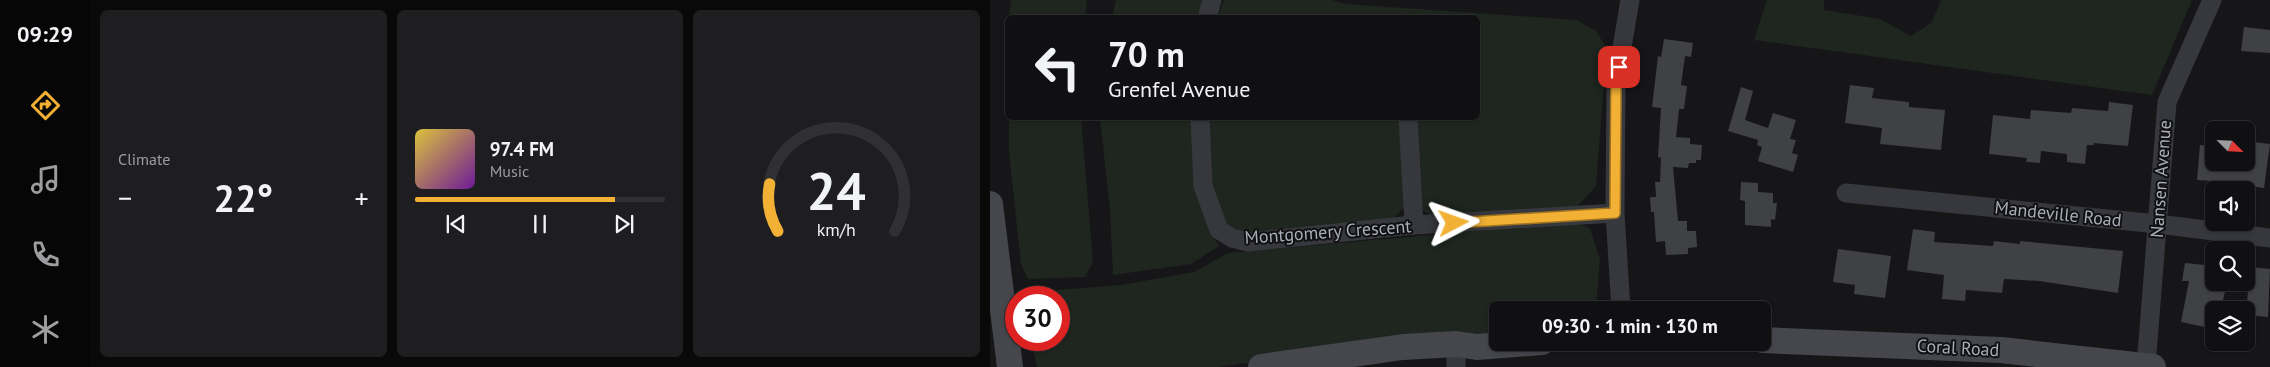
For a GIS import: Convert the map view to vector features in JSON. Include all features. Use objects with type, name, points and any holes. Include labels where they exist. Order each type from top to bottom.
[{"type":"main road","points":[[990,204],[996,284],[1010,367]]},
{"type":"main road","name":"Coral Road","points":[[1771,340],[2001,350],[2150,367]]},
{"type":"main road","points":[[1261,367],[1403,347],[1461,353]]},
{"type":"main road","points":[[1386,367],[1489,349]]},
{"type":"street","points":[[1208,15],[1212,0]]},
{"type":"street","points":[[1620,301],[1615,213],[1616,83],[1630,0]]},
{"type":"street","name":"Nansen Avenue","points":[[2150,367],[2167,102],[2212,0]]},
{"type":"street","name":"Montgomery Crescent","points":[[1200,120],[1203,186],[1219,230],[1232,238],[1248,242],[1414,226],[1615,213]]},
{"type":"street","points":[[1408,120],[1414,226]]},
{"type":"street","name":"Mandeville Road","points":[[1846,193],[2158,224],[2270,238]]},
{"type":"shaded area","points":[[1011,0],[1087,0],[1085,15],[1009,15]]},
{"type":"shaded area","points":[[1116,0],[1202,0],[1200,15],[1113,15]]},
{"type":"shaded area","points":[[1224,0],[1332,0],[1346,4],[1577,20],[1596,31],[1609,52],[1603,95],[1596,186],[1575,209],[1433,217],[1421,209],[1416,120],[1480,120],[1480,15],[1218,15]]},
{"type":"shaded area","points":[[1767,0],[1824,0],[1824,10],[1880,19],[1911,36],[1932,22],[1941,0],[2192,0],[2152,95],[1754,40]]},
{"type":"shaded area","points":[[1009,120],[1081,120],[1093,262],[1085,277],[1028,279],[1021,264],[1009,152]]},
{"type":"shaded area","points":[[1100,120],[1191,120],[1210,231],[1219,246],[1191,264],[1113,275],[1110,210]]},
{"type":"shaded area","points":[[1210,120],[1400,120],[1405,206],[1389,223],[1249,239],[1229,229],[1209,182]]},
{"type":"shaded area","points":[[1577,222],[1590,229],[1600,259],[1596,301],[1489,301],[1489,335],[1339,350],[1218,367],[1037,367],[1033,351],[1070,351],[1070,289],[1121,285],[1194,272],[1228,253]]},
{"type":"building","points":[[2244,27],[2270,30],[2270,53],[2241,51]]},
{"type":"building","points":[[1664,39],[1693,43],[1691,57],[1685,56],[1681,85],[1687,86],[1684,109],[1679,109],[1676,137],[1690,138],[1690,144],[1702,145],[1701,160],[1696,160],[1696,163],[1689,163],[1688,168],[1673,167],[1678,221],[1687,221],[1687,231],[1696,231],[1697,247],[1688,248],[1688,254],[1666,255],[1665,241],[1656,242],[1654,212],[1651,212],[1650,197],[1656,197],[1655,182],[1660,182],[1661,158],[1658,157],[1661,108],[1652,107],[1658,56],[1661,57]]},
{"type":"building","points":[[1850,85],[1874,88],[1872,98],[1909,102],[1909,107],[1945,110],[1941,150],[1880,144],[1882,128],[1845,123]]},
{"type":"building","points":[[1741,87],[1753,91],[1745,120],[1768,128],[1773,113],[1796,120],[1790,139],[1796,140],[1792,153],[1798,155],[1793,172],[1758,161],[1762,147],[1757,145],[1758,140],[1728,131]]},
{"type":"building","points":[[2109,102],[2133,105],[2128,146],[2094,143],[2094,145],[2087,145],[2085,164],[2067,162],[2067,154],[2041,151],[2040,163],[2026,162],[2027,158],[1989,154],[1993,115],[2030,119],[2031,110],[2071,113],[2072,108],[2108,111]]},
{"type":"building","points":[[2255,142],[2270,144],[2264,188],[2255,187],[2255,181],[2197,180],[2200,145],[2205,145],[2205,171],[2255,171]]},
{"type":"building","points":[[1741,182],[1758,183],[1758,192],[1773,193],[1773,203],[1777,203],[1775,220],[1771,219],[1771,227],[1745,225],[1745,201],[1740,200]]},
{"type":"building","points":[[1913,229],[1935,232],[1934,242],[1993,246],[1994,241],[2020,244],[2020,241],[2123,251],[2118,293],[2039,281],[2004,279],[2002,293],[1966,290],[1965,301],[1942,299],[1944,275],[1907,270]]},
{"type":"building","points":[[1838,249],[1891,256],[1885,298],[1854,294],[1855,285],[1833,282]]},
{"type":"building","points":[[2185,263],[2205,265],[2205,291],[2225,291],[2223,301],[2205,301],[2205,327],[2181,322],[2189,281],[2182,281]]},
{"type":"building","points":[[2255,268],[2270,269],[2268,317],[2255,316],[2255,301],[2247,301],[2248,291],[2255,291]]},
{"type":"route","points":[[1454,223],[1615,213],[1616,83],[1619,67]]}]
